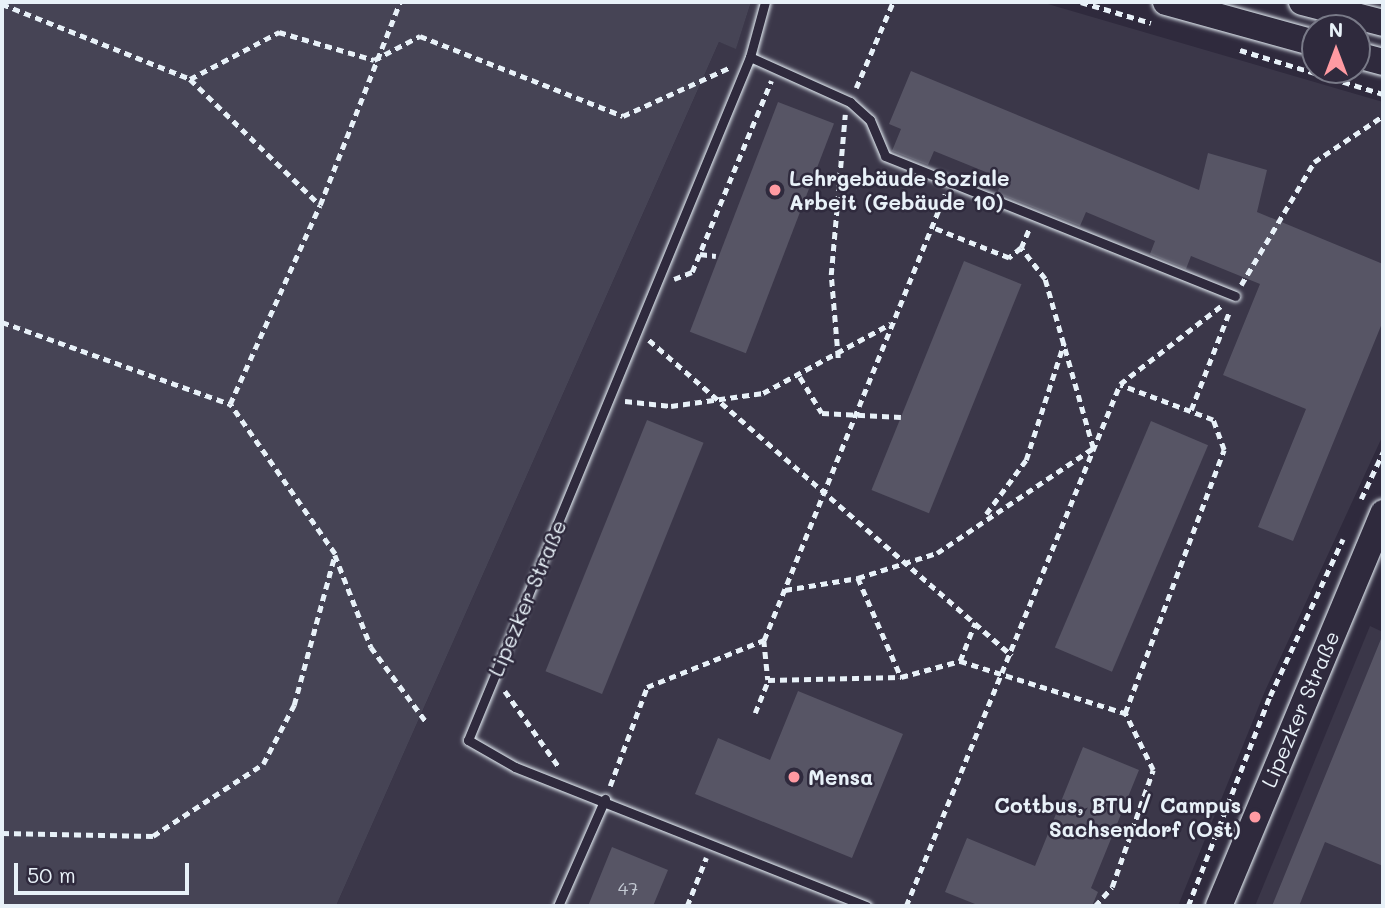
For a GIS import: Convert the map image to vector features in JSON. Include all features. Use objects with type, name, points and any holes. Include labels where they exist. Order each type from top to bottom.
[{"type":"main road","points":[[1166,2],[1301,39]]},
{"type":"main road","points":[[1302,2],[1383,23]]},
{"type":"main road","name":"Lipezker Straße","points":[[1219,906],[1383,513]]},
{"type":"lane","points":[[765,2],[750,57],[774,73],[850,102],[870,120],[885,156],[1235,296]]},
{"type":"lane","name":"Lipezker Straße","points":[[750,57],[468,740],[515,767],[605,799],[866,906]]},
{"type":"lane","points":[[558,906],[605,799]]},
{"type":"path","points":[[230,404],[320,205],[374,60],[400,2]]},
{"type":"path","points":[[838,358],[831,275],[846,153],[843,119],[893,2]]},
{"type":"path","points":[[2,4],[190,79],[320,205]]},
{"type":"path","points":[[190,79],[279,33],[374,60],[421,36],[622,116],[750,57]]},
{"type":"path","points":[[668,291],[673,279],[692,272],[774,73]]},
{"type":"path","points":[[1191,410],[1235,296],[1314,162],[1383,116]]},
{"type":"path","points":[[755,713],[768,680],[764,640],[949,183]]},
{"type":"path","points":[[931,227],[1009,258],[1021,248],[1045,279],[1093,448]]},
{"type":"path","points":[[699,254],[716,256]]},
{"type":"path","points":[[906,906],[1006,671],[1120,384],[1235,296]]},
{"type":"path","points":[[2,322],[230,404],[335,554],[371,648],[426,723]]},
{"type":"path","points":[[623,401],[722,402],[800,377],[838,358],[891,324]]},
{"type":"path","points":[[643,352],[653,328]]},
{"type":"path","points":[[649,340],[1012,656]]},
{"type":"path","points":[[980,520],[1026,460],[1065,342]]},
{"type":"path","points":[[800,377],[822,414],[901,417]]},
{"type":"path","points":[[1120,384],[1213,420],[1224,450],[1125,713]]},
{"type":"path","points":[[618,414],[628,389]]},
{"type":"path","points":[[785,590],[858,578],[937,553],[980,520],[1093,448]]},
{"type":"path","points":[[1355,513],[1383,452]]},
{"type":"path","points":[[1188,906],[1240,774],[1349,525]]},
{"type":"path","points":[[2,833],[153,836],[262,764],[294,705],[335,554]]},
{"type":"path","points":[[858,578],[901,677]]},
{"type":"path","points":[[960,662],[975,623]]},
{"type":"path","points":[[605,799],[647,687],[764,640]]},
{"type":"path","points":[[768,680],[901,677],[960,662],[1006,671],[1125,713],[1153,769],[1112,887],[1095,906]]},
{"type":"path","points":[[500,702],[510,678]]},
{"type":"path","points":[[505,690],[573,787]]},
{"type":"path","points":[[1240,774],[1246,776]]},
{"type":"path","points":[[687,906],[712,843]]},
{"type":"shaded area","points":[[2,2],[751,2],[736,49],[719,42],[336,906],[2,906]]},
{"type":"shaded area","points":[[751,2],[1041,2],[1301,78],[1301,84],[1321,84],[1383,102],[1383,435],[1265,691],[1178,906],[336,906],[719,42],[736,48]]},
{"type":"shaded area","points":[[1370,626],[1383,632],[1383,906],[1255,906]]},
{"type":"building","points":[[911,71],[1199,190],[1208,153],[1267,170],[1257,212],[1383,264],[1383,321],[1293,541],[1258,527],[1306,409],[1223,375],[1260,284],[1191,256],[1186,269],[1150,254],[1155,241],[1086,212],[1080,226],[997,193],[1003,179],[934,151],[928,165],[892,151],[901,129],[889,124]]},
{"type":"building","name":"Lehrgebäude Soziale Arbeit (Gebäude 10)","points":[[778,102],[834,124],[746,353],[690,332]]},
{"type":"building","points":[[964,261],[1021,284],[929,513],[871,490]]},
{"type":"building","points":[[647,420],[704,443],[602,694],[545,671]]},
{"type":"building","points":[[1151,421],[1208,445],[1112,672],[1055,647]]},
{"type":"building","points":[[1383,634],[1383,866],[1325,842],[1299,906],[1272,906]]},
{"type":"building","name":"Mensa","points":[[798,691],[903,734],[852,858],[695,794],[718,738],[770,760]]},
{"type":"building","points":[[1083,747],[1139,770],[1091,888],[1098,892],[1092,906],[980,906],[945,892],[967,838],[1035,866]]},
{"type":"building","points":[[612,847],[668,870],[653,906],[588,906]]},
{"type":"place","name":"Lehrgebäude Soziale Arbeit (Gebäude 10)","points":[[775,190]]},
{"type":"place","name":"Mensa","points":[[794,777]]},
{"type":"place","name":"Cottbus, BTU / Campus Sachsendorf (Ost)","points":[[1255,817]]}]
